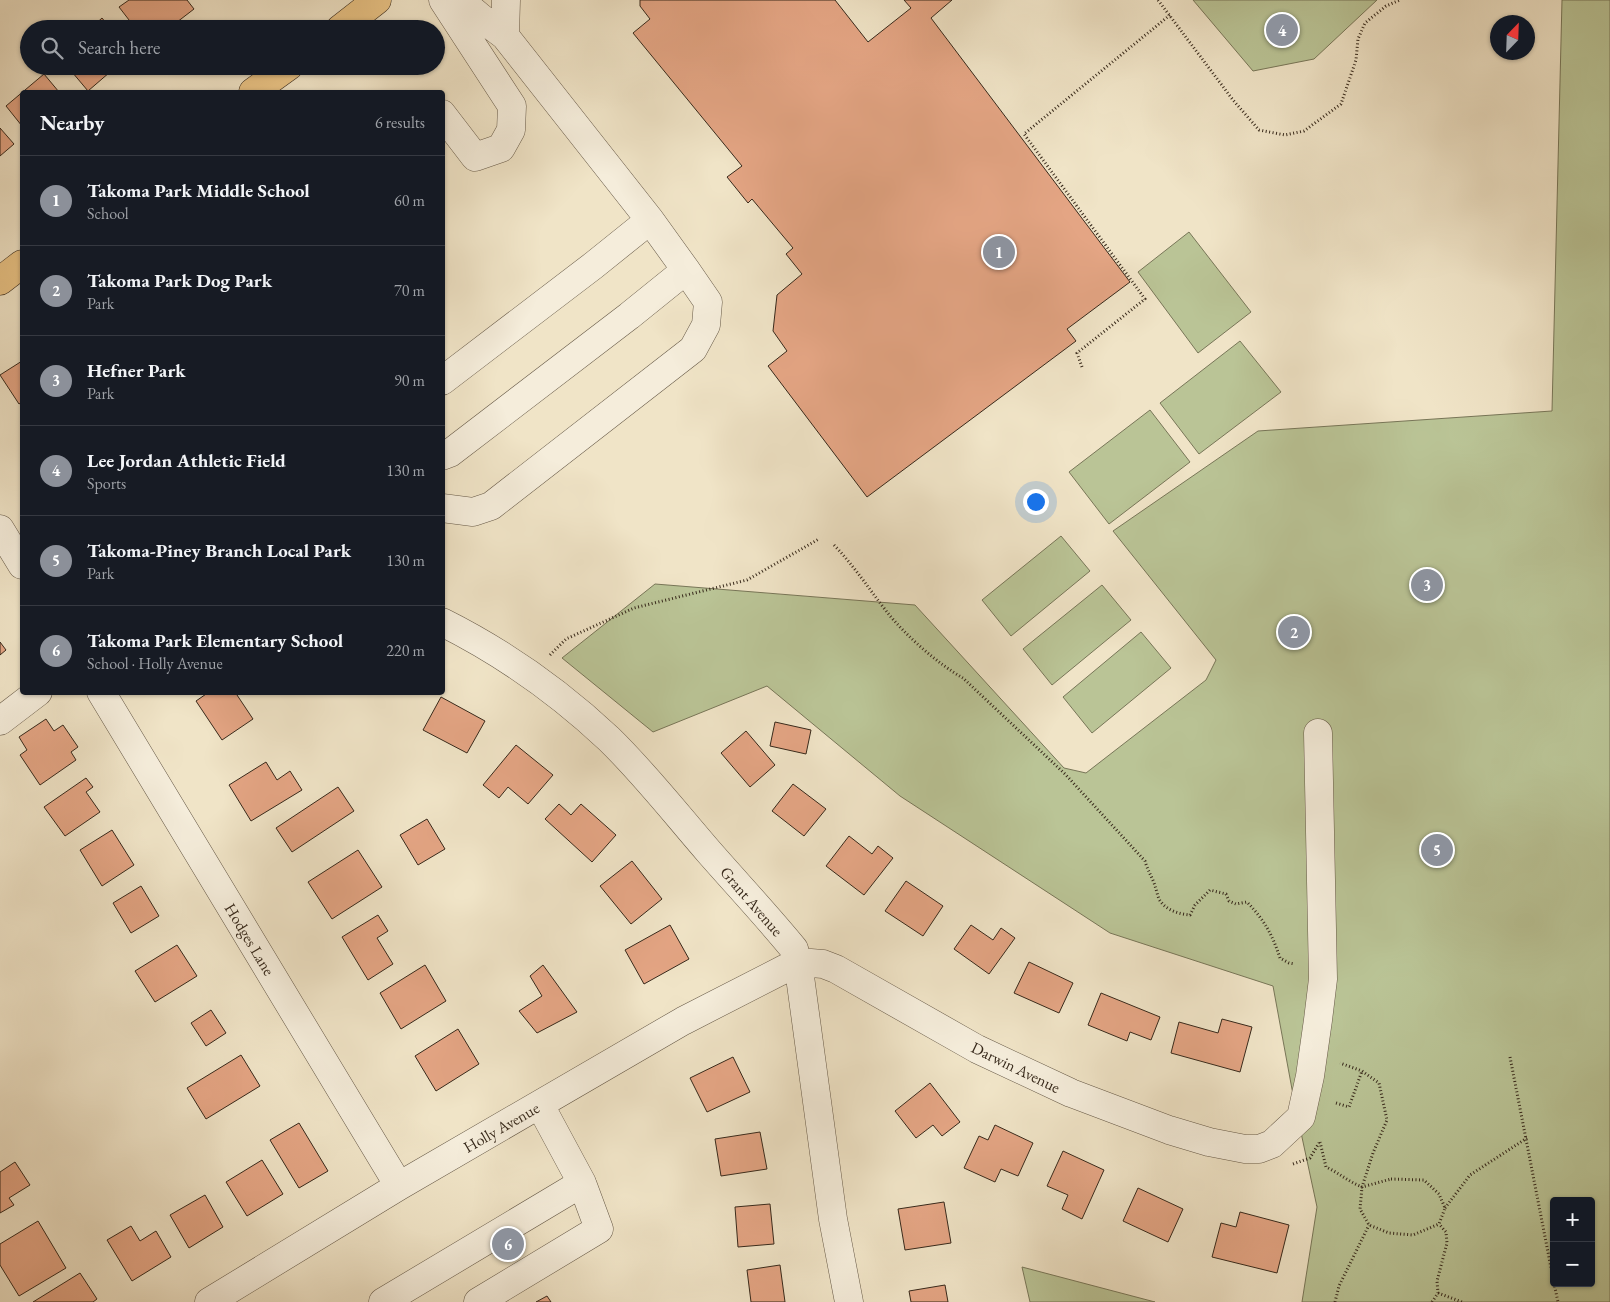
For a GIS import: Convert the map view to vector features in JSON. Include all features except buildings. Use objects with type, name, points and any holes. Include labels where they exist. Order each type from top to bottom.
[{"type":"main road","points":[[351,20],[377,0]]},
{"type":"main road","points":[[257,90],[277,75]]},
{"type":"main road","points":[[0,281],[20,266]]},
{"type":"street","points":[[444,0],[512,106],[511,130],[501,148],[475,157],[445,118]]},
{"type":"street","points":[[445,508],[473,512],[491,506],[693,349],[706,325],[708,302],[650,220],[505,36],[460,0]]},
{"type":"street","points":[[505,36],[506,0]]},
{"type":"street","points":[[445,379],[650,220]]},
{"type":"street","points":[[445,455],[450,453],[629,316],[686,270]]},
{"type":"street","points":[[0,529],[20,562]]},
{"type":"street","name":"Grant Avenue","points":[[445,624],[522,668],[554,692],[609,740],[638,770],[794,949],[798,962],[833,1220],[849,1302]]},
{"type":"street","points":[[0,721],[34,695]]},
{"type":"street","name":"Hodges Lane","points":[[103,695],[399,1186]]},
{"type":"street","points":[[1318,733],[1322,966]]},
{"type":"street","name":"Darwin Avenue","points":[[798,962],[823,964],[836,969],[977,1049],[1071,1093],[1169,1130],[1209,1142],[1245,1149],[1259,1149],[1272,1144],[1301,1117],[1315,1042],[1322,966]]},
{"type":"street","name":"Holly Avenue","points":[[208,1302],[399,1186],[540,1105],[586,1076],[683,1021],[798,962]]},
{"type":"street","points":[[478,1302],[599,1229],[582,1183],[540,1105]]},
{"type":"street","points":[[383,1302],[582,1183]]},
{"type":"path","points":[[1158,0],[1233,100],[1259,130],[1285,135],[1304,130],[1340,104],[1356,60],[1358,39],[1365,23],[1386,6],[1400,0]]},
{"type":"path","points":[[1082,367],[1077,353],[1145,299],[1024,134],[1170,15]]},
{"type":"path","points":[[546,658],[566,639],[634,608],[747,580],[819,540]]},
{"type":"path","points":[[834,545],[854,566],[888,614],[919,645],[945,668],[963,678],[1089,798],[1145,861],[1159,899],[1168,908],[1181,914],[1190,914],[1194,905],[1210,890],[1226,894],[1229,901],[1236,904],[1247,902],[1262,918],[1273,938],[1280,958],[1288,963],[1322,966]]},
{"type":"path","points":[[1510,1058],[1550,1262]]},
{"type":"path","points":[[1340,1063],[1362,1071],[1379,1083],[1387,1120],[1373,1153],[1362,1187],[1360,1209],[1369,1225],[1389,1234],[1413,1235],[1439,1224],[1446,1208],[1470,1174],[1527,1138]]},
{"type":"path","points":[[1336,1103],[1350,1108],[1362,1071]]},
{"type":"path","points":[[1320,1142],[1326,1167],[1340,1174],[1349,1182],[1362,1187],[1391,1179],[1424,1180],[1439,1194],[1446,1208]]},
{"type":"path","points":[[1432,1302],[1438,1293],[1437,1281],[1447,1243],[1446,1232],[1439,1224]]},
{"type":"path","points":[[1335,1302],[1339,1286],[1369,1225]]},
{"type":"path","points":[[1555,1287],[1558,1302]]},
{"type":"path","points":[[1438,1293],[1462,1302]]},
{"type":"green space","points":[[1193,0],[1377,0],[1314,59],[1253,71]]},
{"type":"green space","points":[[1562,0],[1610,0],[1610,1302],[1302,1302],[1317,1207],[1294,1100],[1273,986],[1110,933],[900,796],[767,686],[653,732],[562,658],[655,584],[915,605],[1064,768],[1086,773],[1206,680],[1216,660],[1113,531],[1258,431],[1552,411]]},
{"type":"green space","points":[[1189,232],[1251,312],[1198,353],[1138,272]]},
{"type":"green space","points":[[1240,341],[1281,392],[1199,454],[1160,403]]},
{"type":"green space","points":[[1150,410],[1190,462],[1109,524],[1069,472]]},
{"type":"green space","points":[[1061,536],[1090,571],[1011,636],[982,600]]},
{"type":"green space","points":[[1102,585],[1131,620],[1052,685],[1023,649]]},
{"type":"green space","points":[[1141,632],[1171,668],[1092,733],[1063,697]]},
{"type":"green space","points":[[1022,1267],[1155,1302],[1030,1302]]},
{"type":"place","name":"Lee Jordan Athletic Field","points":[[1282,30]]},
{"type":"place","name":"Takoma Park Middle School","points":[[999,252]]},
{"type":"place","name":"Hefner Park","points":[[1427,585]]},
{"type":"place","name":"Takoma Park Dog Park","points":[[1294,632]]},
{"type":"place","name":"Takoma-Piney Branch Local Park","points":[[1437,850]]},
{"type":"place","name":"Takoma Park Elementary School","points":[[508,1244]]}]
